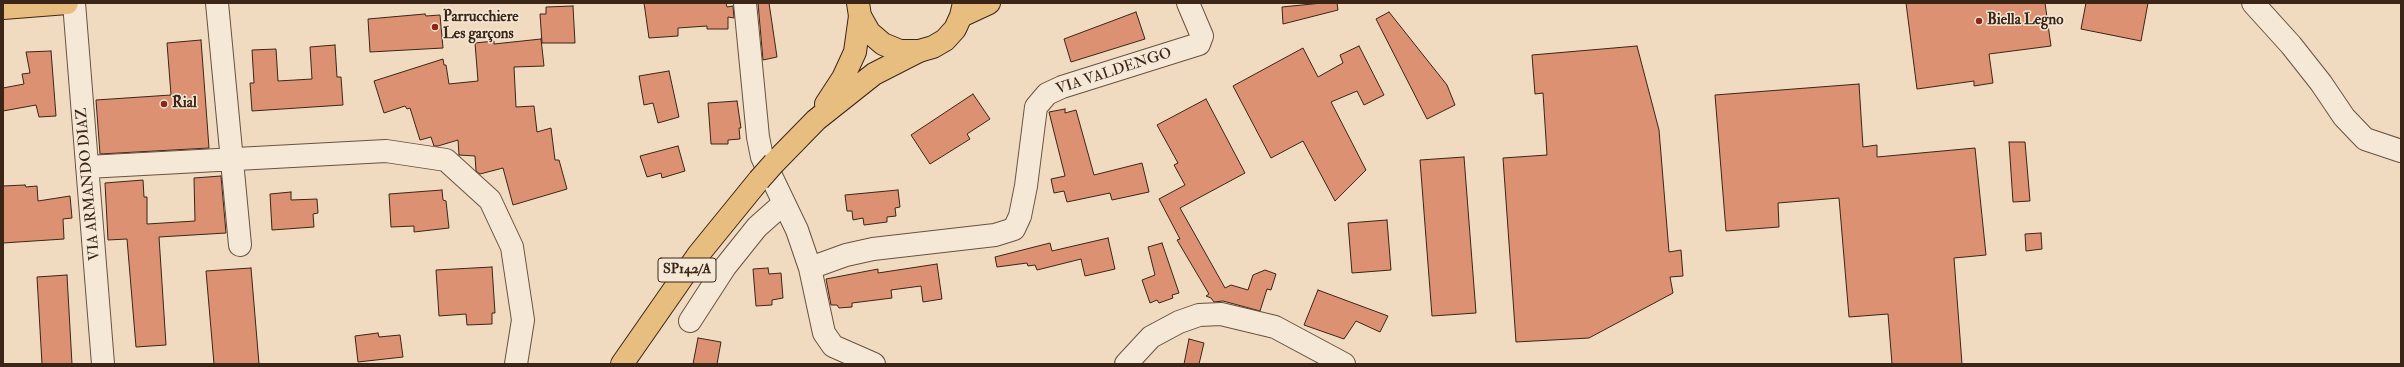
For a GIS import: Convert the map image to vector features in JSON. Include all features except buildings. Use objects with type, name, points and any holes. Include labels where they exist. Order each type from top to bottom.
[{"type":"main road","points":[[3,8],[67,3]]},
{"type":"main road","points":[[859,10],[869,32],[883,44],[900,51],[918,51],[932,48],[945,40],[955,29],[963,10],[989,3]]},
{"type":"main road","name":"SP142/A","points":[[816,120],[843,78],[855,52],[859,10]]},
{"type":"main road","name":"SP142/A","points":[[622,364],[698,255],[774,163],[816,120],[874,74],[918,51]]},
{"type":"street","name":"VIA ARMANDO DIAZ","points":[[74,3],[103,364]]},
{"type":"street","points":[[217,3],[240,245]]},
{"type":"street","points":[[745,3],[758,137],[765,165],[784,203],[810,268],[820,321],[824,333],[832,355],[874,364]]},
{"type":"street","name":"VIA VALDENGO","points":[[810,268],[846,255],[873,249],[995,235],[1014,229],[1020,216],[1026,186],[1036,107],[1047,94],[1062,87],[1198,44],[1202,36],[1188,3]]},
{"type":"street","points":[[2253,3],[2299,55],[2344,117],[2365,139],[2401,151]]},
{"type":"street","points":[[88,167],[231,158],[386,151],[446,160],[490,200],[512,247],[523,320],[516,364]]},
{"type":"street","points":[[690,321],[729,261],[757,227],[784,203]]},
{"type":"street","points":[[1126,364],[1151,337],[1179,322],[1199,315],[1221,314],[1275,327],[1344,364]]},
{"type":"place","name":"Biella Legno","points":[[1979,21]]},
{"type":"place","name":"Parrucchiere Les garçons","points":[[435,27]]},
{"type":"place","name":"Rial","points":[[164,104]]}]
